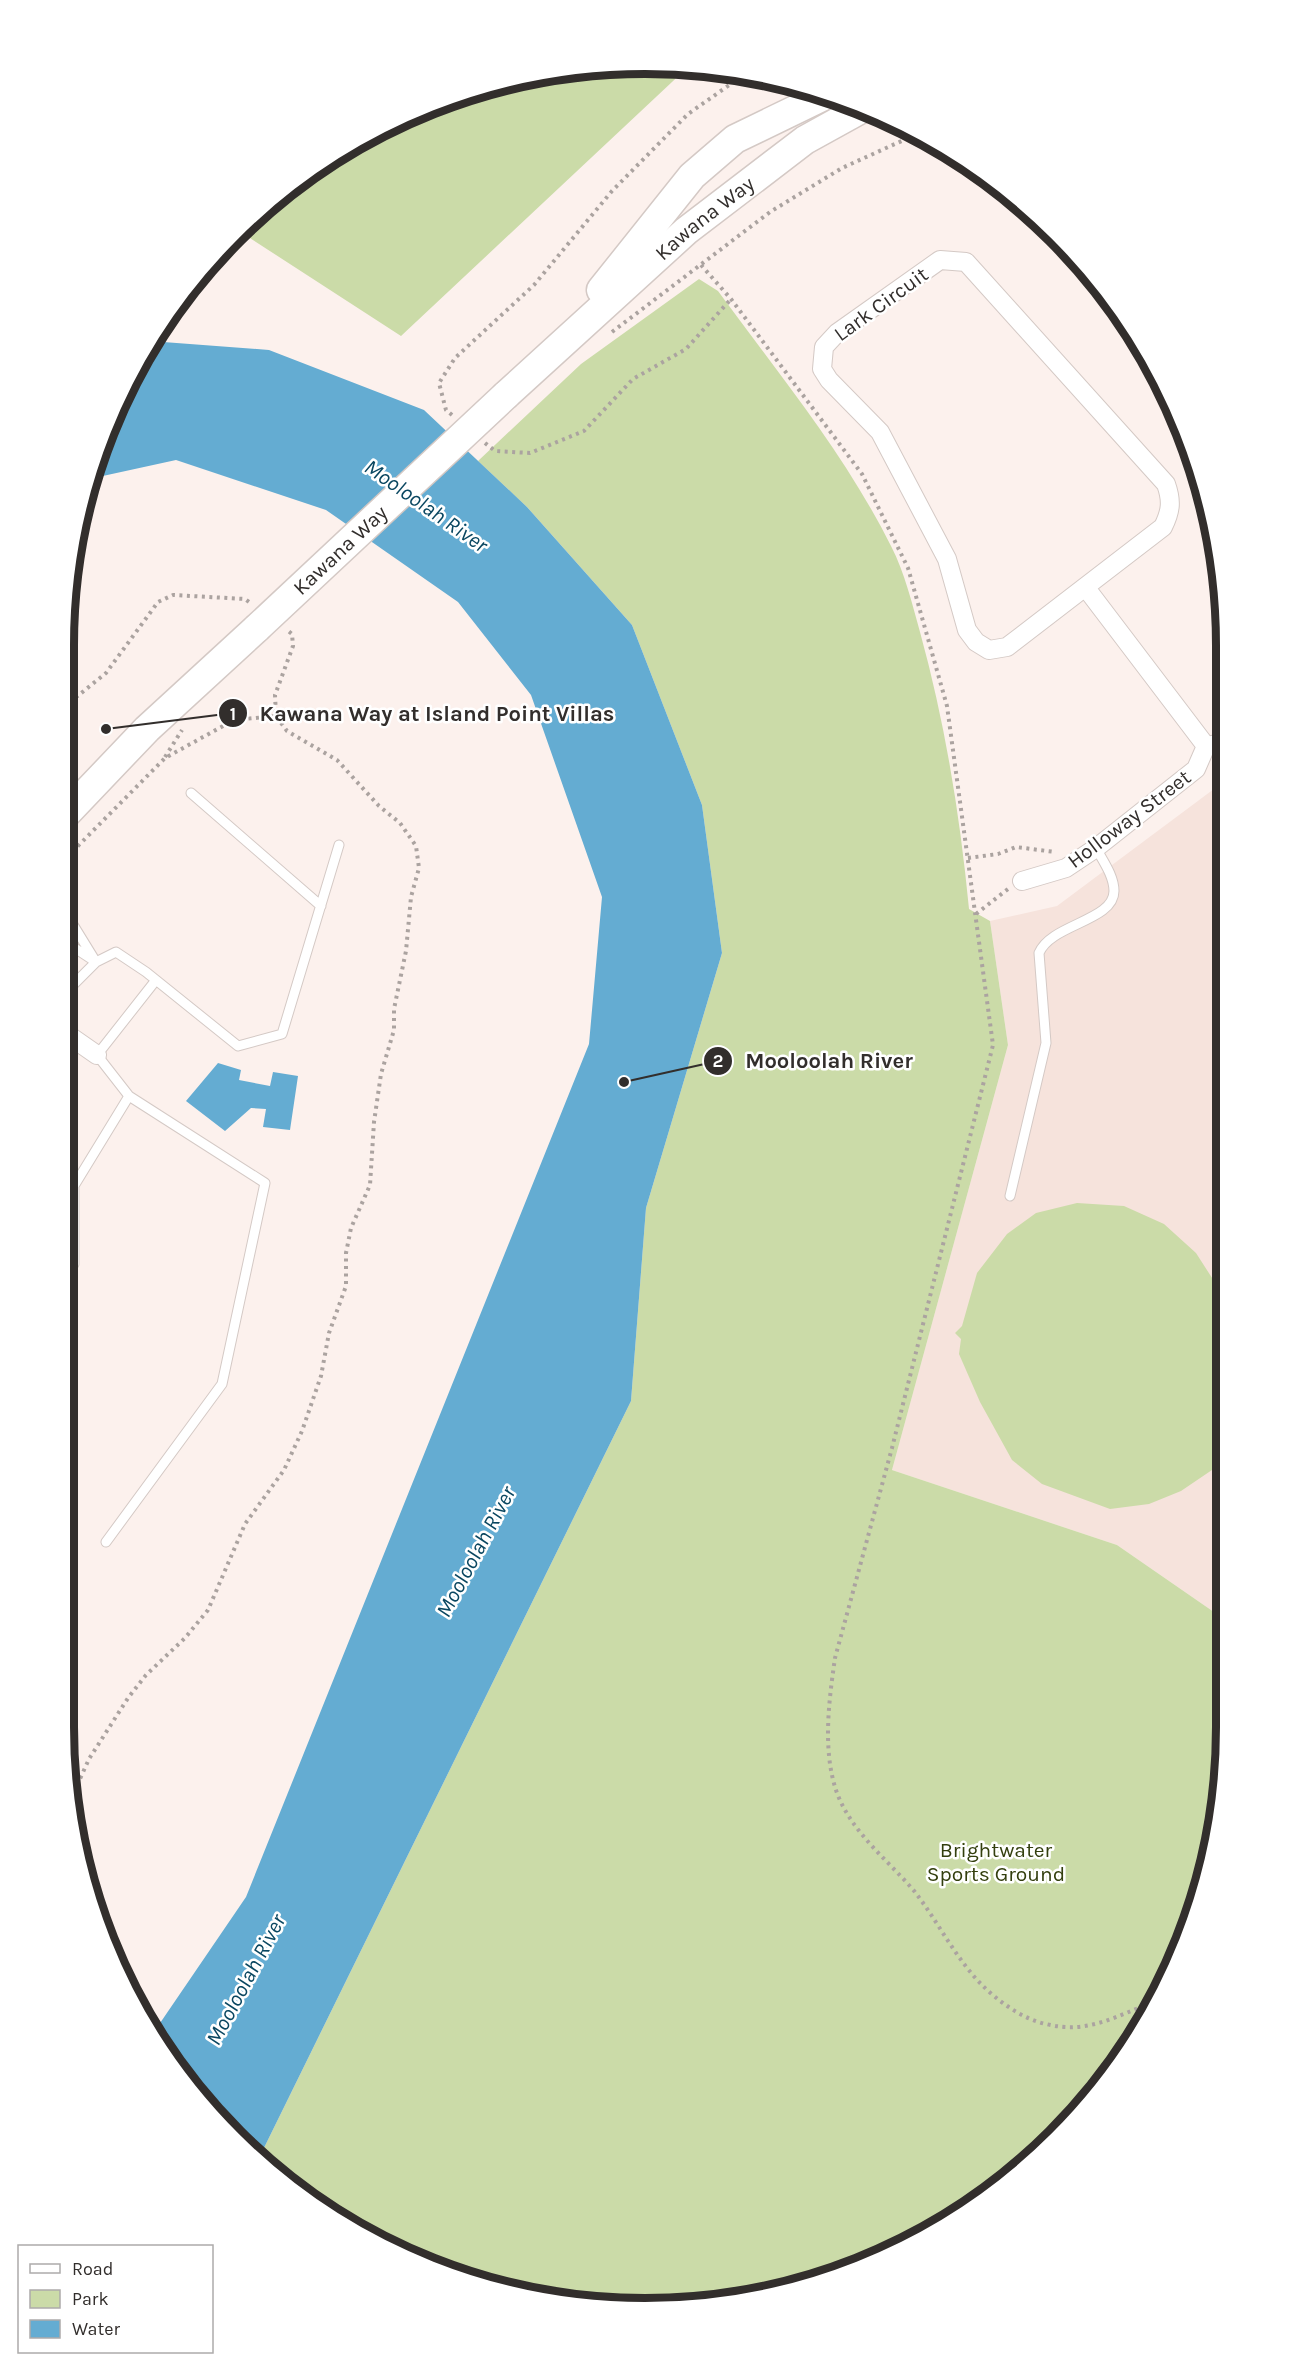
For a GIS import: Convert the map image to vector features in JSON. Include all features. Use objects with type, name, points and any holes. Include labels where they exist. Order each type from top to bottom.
[{"type":"main road","name":"Kawana Way","points":[[557,346],[692,176],[735,140],[815,100]]},
{"type":"main road","name":"Kawana Way","points":[[73,805],[147,729],[557,346],[686,231],[805,140],[853,113]]},
{"type":"street","name":"Lark Circuit","points":[[940,260],[966,262],[1166,484],[1171,498],[1170,513],[1163,527],[1086,588],[1007,646],[989,650],[976,642],[967,630],[947,559],[880,432],[829,380],[822,369],[824,347],[837,333],[940,260]]},
{"type":"street","points":[[1086,588],[1214,744]]},
{"type":"street","name":"Holloway Street","points":[[1022,881],[1066,868],[1096,848],[1196,769],[1214,744]]},
{"type":"street","points":[[73,1038],[97,1055]]},
{"type":"lane","points":[[191,793],[321,906]]},
{"type":"lane","points":[[73,985],[96,962],[116,952],[156,980],[238,1047],[282,1034],[339,845]]},
{"type":"lane","points":[[1010,1196],[1046,1042],[1039,953],[1043,943],[1053,935],[1099,913],[1110,904],[1114,891],[1112,882],[1096,848]]},
{"type":"lane","points":[[73,925],[96,962]]},
{"type":"lane","points":[[73,947],[96,962]]},
{"type":"lane","points":[[106,1542],[222,1384],[265,1184],[129,1096],[97,1055],[156,980]]},
{"type":"lane","points":[[73,1266],[75,1186],[129,1096]]},
{"type":"path","points":[[602,339],[770,212],[842,168],[910,139]]},
{"type":"path","points":[[701,264],[731,299],[862,474],[908,568],[947,706],[993,1045],[892,1448],[835,1658],[830,1689],[829,1758],[837,1793],[860,1833],[915,1892],[963,1962],[1003,2003],[1046,2024],[1077,2028],[1102,2024],[1141,2008]]},
{"type":"path","points":[[73,700],[106,673],[158,602],[173,595],[245,599],[265,620],[292,634],[293,646],[275,695],[276,716],[287,731],[337,760],[379,806],[400,823],[416,846],[419,868],[411,897],[406,951],[394,1009],[394,1030],[379,1083],[370,1185],[351,1228],[346,1253],[346,1286],[329,1333],[321,1376],[302,1431],[284,1470],[245,1524],[207,1610],[185,1638],[146,1675],[128,1698],[89,1759],[77,1786]]},
{"type":"path","points":[[73,855],[165,758],[234,720],[276,716]]},
{"type":"path","points":[[968,858],[998,854],[1016,847],[1059,853]]},
{"type":"path","points":[[976,914],[996,896],[1022,881]]},
{"type":"shaded area","points":[[1216,787],[1216,1613],[1117,1545],[892,1470],[1008,1045],[990,921],[1057,906]]},
{"type":"green space","points":[[607,75],[680,75],[401,336],[246,236],[297,191],[359,150],[392,132],[461,104],[533,84],[570,78]]},
{"type":"green space","name":"Brightwater Sports Ground","points":[[699,279],[718,291],[810,415],[853,479],[896,556],[908,589],[929,666],[944,735],[956,804],[969,909],[990,921],[1008,1045],[892,1470],[1117,1545],[1216,1613],[1214,1764],[1205,1838],[1196,1874],[1172,1945],[1157,1979],[1119,2044],[1074,2103],[1021,2156],[992,2180],[930,2221],[897,2239],[828,2267],[756,2287],[719,2293],[644,2298],[570,2293],[533,2287],[461,2267],[426,2254],[392,2239],[327,2201],[297,2180],[263,2151],[631,1401],[646,1208],[722,953],[702,805],[632,625],[527,507],[478,461],[581,364]]},
{"type":"green space","points":[[1077,1203],[1124,1206],[1164,1224],[1196,1253],[1216,1284],[1216,1464],[1212,1470],[1181,1491],[1149,1504],[1110,1509],[1042,1484],[1012,1460],[980,1402],[959,1354],[961,1339],[955,1333],[962,1326],[977,1273],[1007,1234],[1036,1213]]},
{"type":"water","points":[[161,342],[269,350],[424,410],[527,507],[632,625],[702,805],[722,953],[646,1208],[631,1401],[263,2151],[215,2103],[191,2074],[158,2025],[246,1897],[589,1044],[602,897],[531,695],[458,602],[326,510],[176,460],[99,477],[132,392]]},
{"type":"water","points":[[218,1063],[241,1070],[239,1080],[270,1086],[273,1072],[298,1076],[290,1130],[263,1127],[266,1109],[251,1108],[225,1131],[186,1101]]},
{"type":"place","name":"Kawana Way at Island Point Villas","points":[[106,729]]},
{"type":"place","name":"Mooloolah River","points":[[624,1082]]}]
